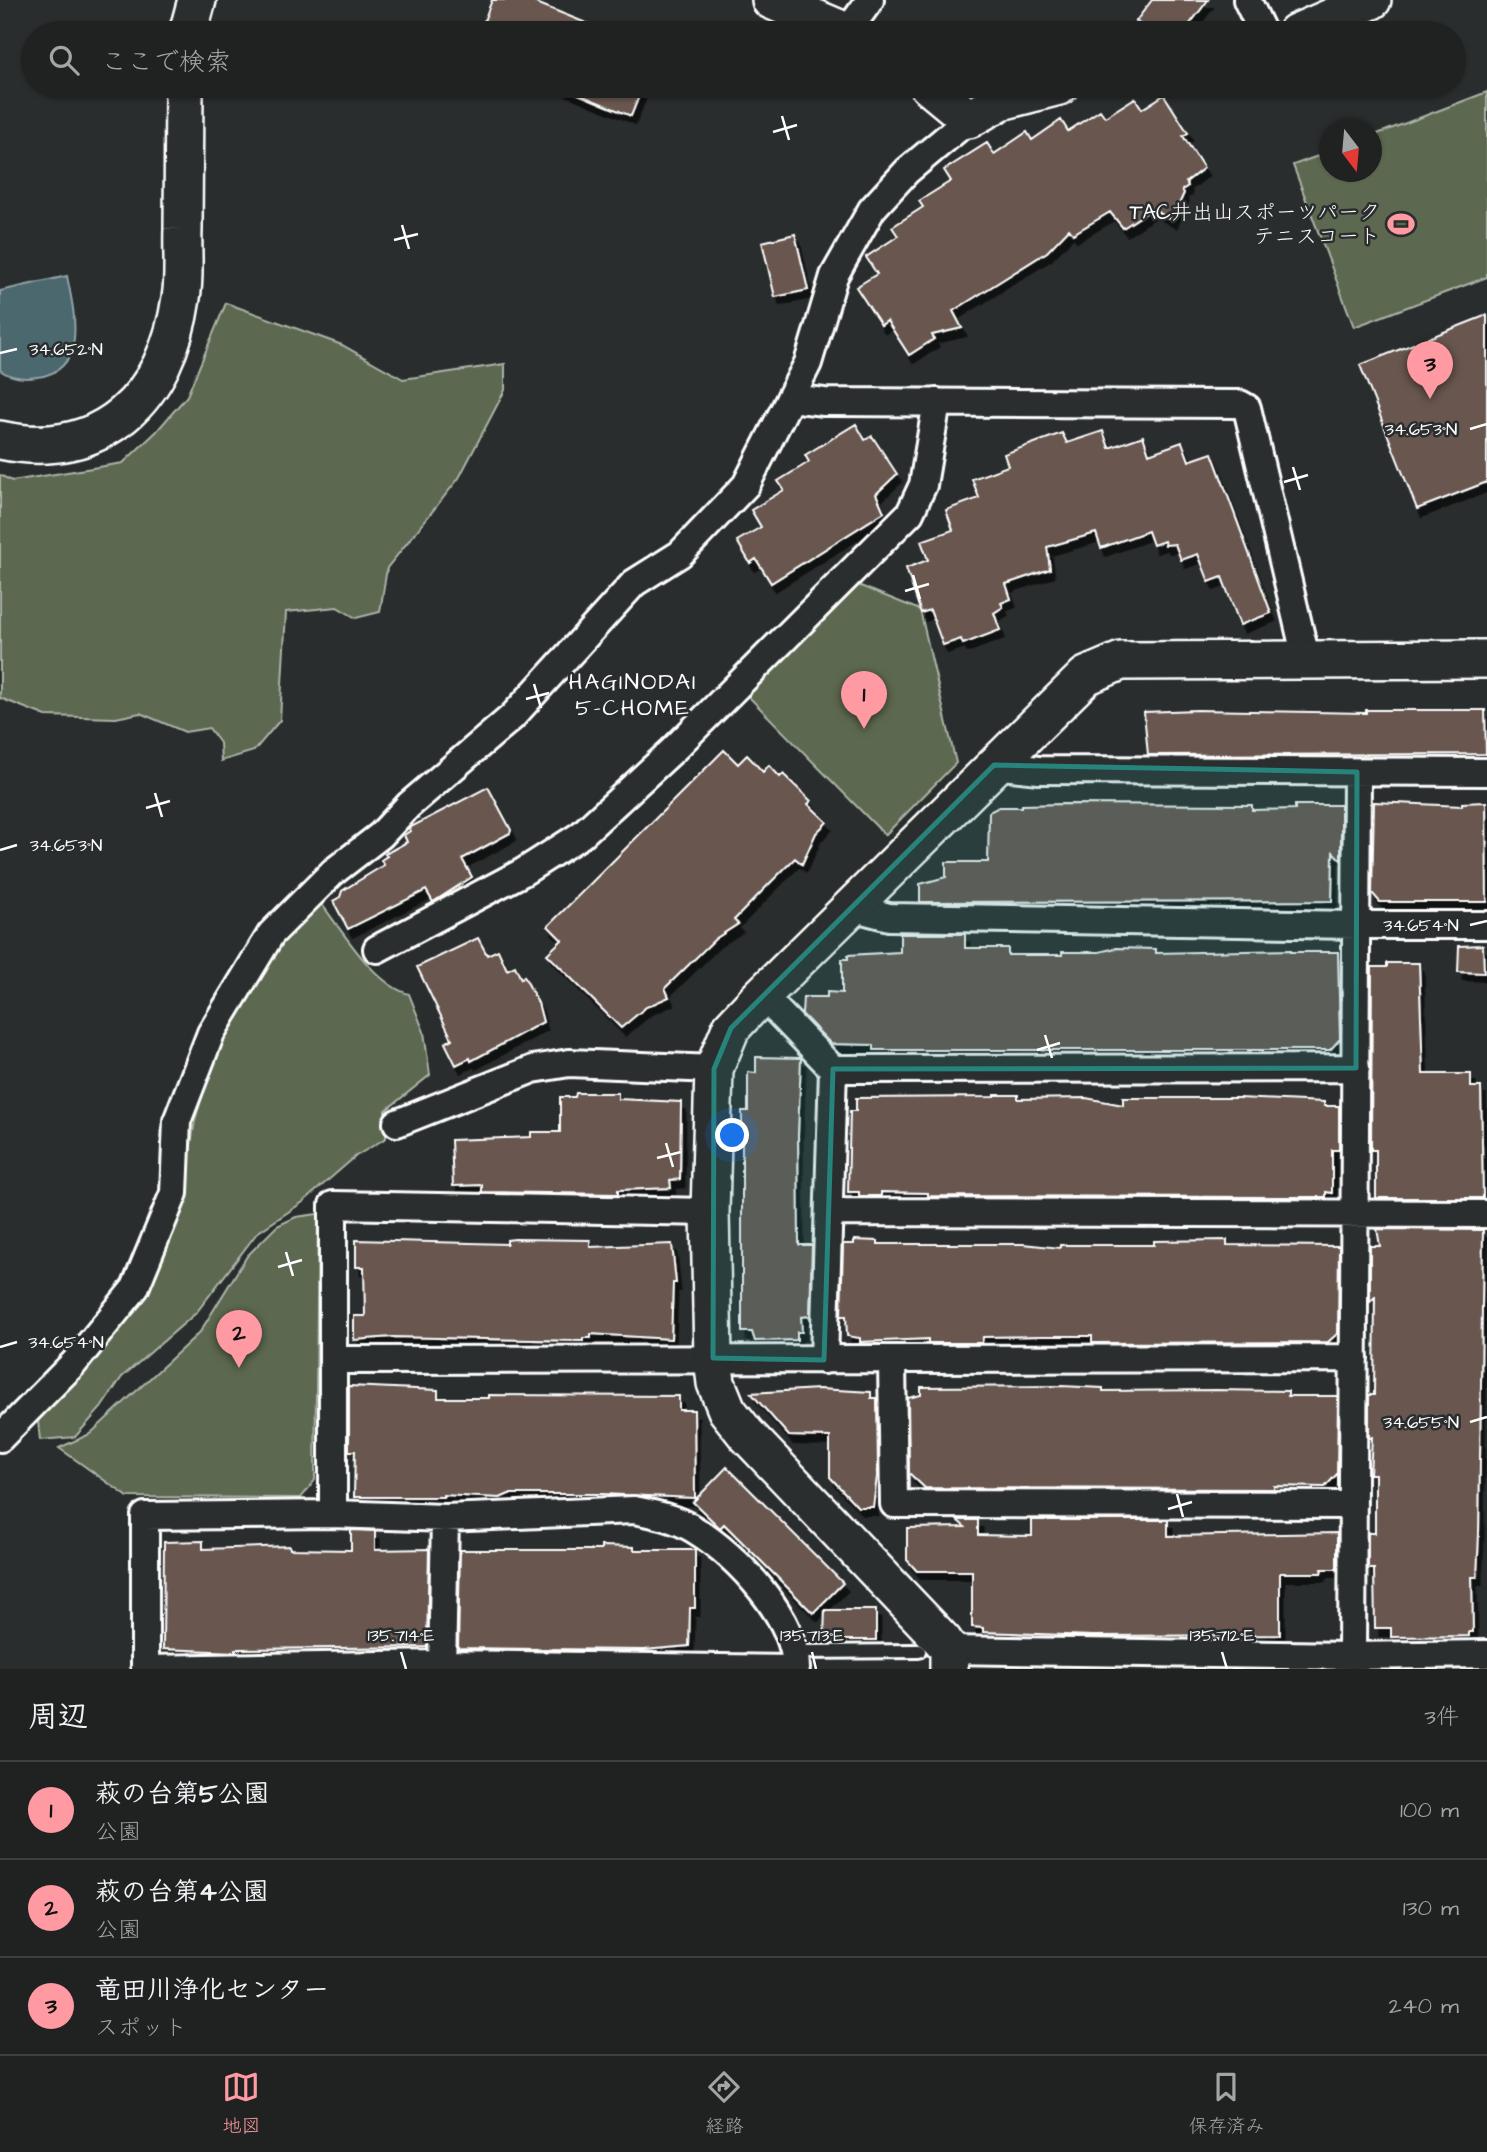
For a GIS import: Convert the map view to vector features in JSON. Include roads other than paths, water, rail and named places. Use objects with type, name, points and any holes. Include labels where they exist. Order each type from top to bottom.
[{"type":"street","points":[[191,21],[197,0]]},
{"type":"street","points":[[771,0],[820,21]]},
{"type":"street","points":[[856,21],[870,0]]},
{"type":"street","points":[[1247,0],[1257,21]]},
{"type":"street","points":[[1324,21],[1372,0]]},
{"type":"street","points":[[0,440],[55,446],[94,435],[129,412],[163,365],[182,296],[184,98]]},
{"type":"street","points":[[944,98],[969,119]]},
{"type":"street","points":[[0,1438],[74,1363],[135,1288],[174,1193],[177,1121],[211,1033],[271,934],[333,872],[381,835],[409,805],[512,717],[634,583],[680,554],[746,485],[808,363],[834,276],[872,209],[907,171],[969,119],[1001,101],[1013,98]]},
{"type":"street","points":[[790,398],[824,402],[1240,404],[1247,408],[1306,659]]},
{"type":"street","points":[[377,949],[511,879],[582,835],[673,750],[910,513],[923,485],[937,402]]},
{"type":"street","points":[[1487,659],[1121,661],[1086,676],[850,907],[731,1028],[713,1069],[710,1212],[713,1358],[716,1383],[727,1410],[746,1434],[852,1542],[939,1657],[1487,1654]]},
{"type":"street","points":[[994,765],[1039,770],[1487,772]]},
{"type":"street","points":[[1352,1656],[1357,772]]},
{"type":"street","points":[[850,907],[889,916],[1487,925]]},
{"type":"street","points":[[762,995],[833,1069],[824,1360]]},
{"type":"street","points":[[397,1124],[533,1069],[569,1063],[713,1069]]},
{"type":"street","points":[[833,1069],[1356,1068]]},
{"type":"street","points":[[333,1514],[333,1205],[710,1212]]},
{"type":"street","points":[[829,1212],[1487,1214]]},
{"type":"street","points":[[334,1360],[1354,1358]]},
{"type":"street","points":[[892,1360],[894,1504],[1353,1505]]},
{"type":"street","points":[[634,1510],[664,1516],[694,1529],[717,1547],[773,1602],[796,1652],[796,1669],[145,1669],[145,1516],[333,1514],[445,1518],[634,1510]]},
{"type":"street","points":[[442,1667],[445,1518]]},
{"type":"lane","points":[[796,1652],[939,1657]]},
{"type":"water","points":[[67,276],[73,306],[74,337],[65,364],[54,372],[32,378],[4,373],[0,370],[0,291]]},
{"type":"place","name":"TAC井出山スポーツパーク テニスコート","points":[[1401,224]]},
{"type":"place","name":"竜田川浄化センター","points":[[1430,399]]},
{"type":"place","name":"萩の台第5公園","points":[[864,729]]},
{"type":"place","name":"萩の台第4公園","points":[[239,1368]]},
{"type":"district","name":"HAGINODAI 5-CHOME","points":[[633,694]]}]
